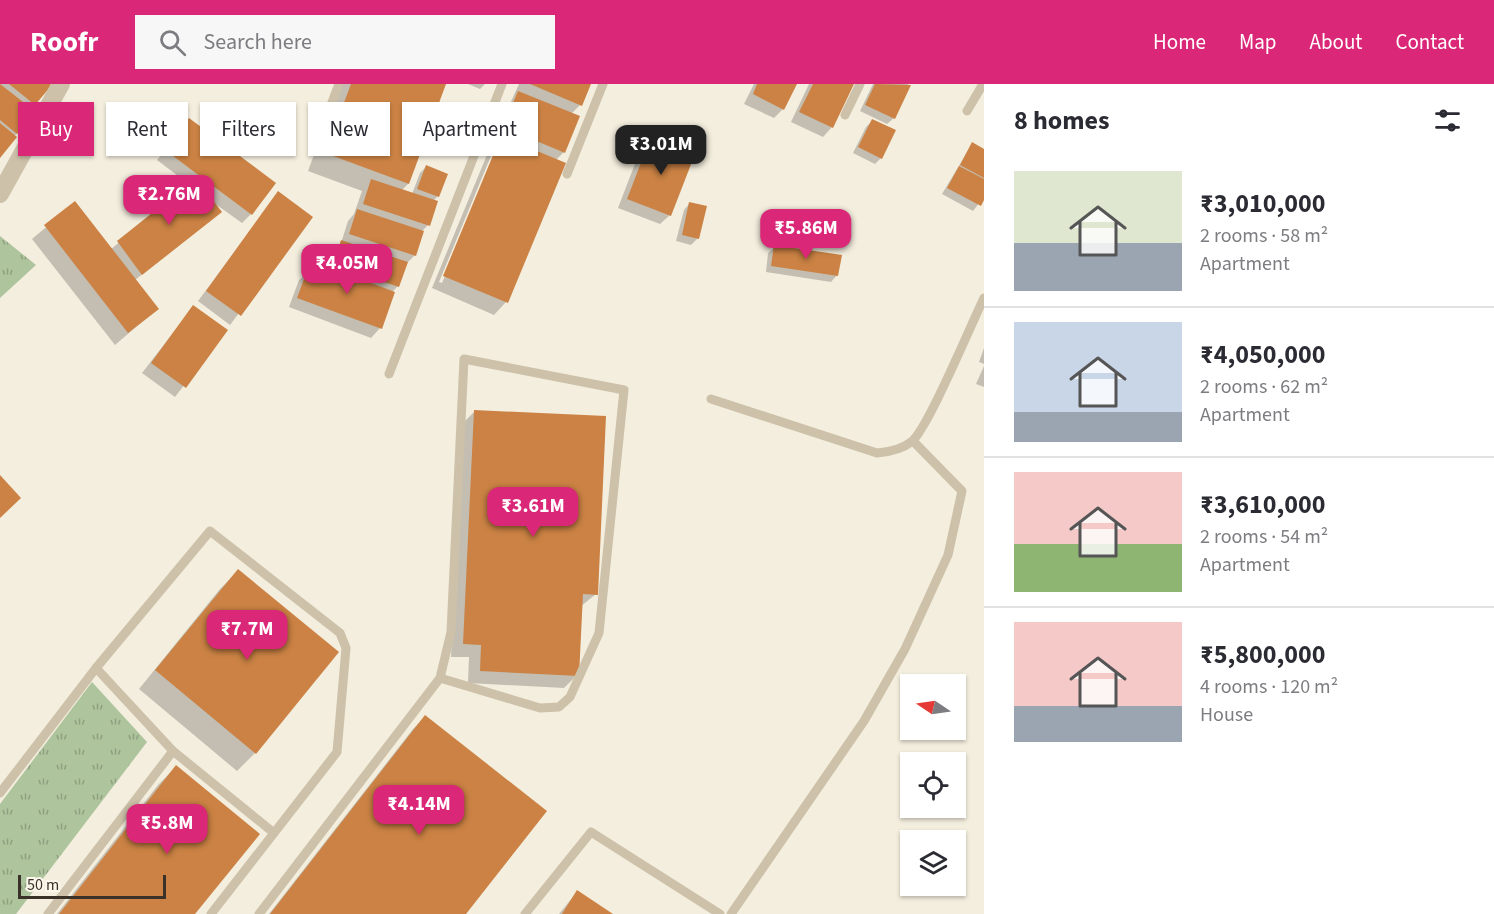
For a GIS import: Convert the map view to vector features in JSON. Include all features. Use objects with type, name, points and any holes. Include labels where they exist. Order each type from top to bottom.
[{"type":"street","points":[[0,194],[61,84]]},
{"type":"lane","points":[[332,102],[339,84]]},
{"type":"lane","points":[[389,374],[502,84]]},
{"type":"lane","points":[[567,174],[603,84]]},
{"type":"lane","points":[[845,115],[860,84]]},
{"type":"lane","points":[[967,111],[983,84]]},
{"type":"lane","points":[[711,399],[877,453],[896,451],[913,441],[984,298]]},
{"type":"lane","points":[[259,914],[440,678],[451,632],[464,358],[624,390],[599,633],[570,698],[559,706],[540,708],[440,678]]},
{"type":"lane","points":[[731,914],[864,721],[904,649],[948,555],[962,491],[913,441]]},
{"type":"lane","points":[[0,793],[96,668],[210,531],[340,633],[346,648],[337,752],[211,914]]},
{"type":"lane","points":[[96,668],[173,751],[274,833]]},
{"type":"lane","points":[[48,914],[173,751]]},
{"type":"lane","points":[[525,914],[591,832],[720,914]]},
{"type":"green space","points":[[0,236],[36,265],[0,298]]},
{"type":"green space","points":[[92,682],[147,742],[16,914],[0,914],[0,804]]},
{"type":"building","points":[[0,84],[23,102],[18,102],[17,134],[0,120]]},
{"type":"building","points":[[9,84],[52,85],[38,102],[31,102]]},
{"type":"building","points":[[351,84],[446,84],[439,102],[402,102],[402,156],[419,156],[409,184],[333,156],[390,156],[390,102],[344,102]]},
{"type":"building","points":[[530,84],[591,84],[582,106]]},
{"type":"building","points":[[757,84],[797,84],[784,110],[753,94]]},
{"type":"building","points":[[813,84],[854,84],[833,128],[799,112]]},
{"type":"building","points":[[875,84],[911,85],[895,119],[865,105]]},
{"type":"building","points":[[518,91],[580,116],[565,153],[538,142],[538,102],[513,102]]},
{"type":"building","points":[[188,119],[200,126],[200,156],[240,156],[276,183],[252,215],[173,156],[188,156]]},
{"type":"building","points":[[872,119],[896,130],[882,159],[858,147]]},
{"type":"building","points":[[0,123],[17,137],[0,158]]},
{"type":"building","points":[[651,137],[695,154],[671,216],[627,199]]},
{"type":"building","points":[[972,142],[984,149],[984,178],[960,165]]},
{"type":"building","points":[[538,151],[566,163],[508,303],[443,276],[493,156],[538,156]]},
{"type":"building","points":[[426,165],[448,174],[439,197],[417,189]]},
{"type":"building","points":[[959,166],[984,179],[984,200],[981,206],[947,188]]},
{"type":"building","points":[[196,178],[222,212],[142,275],[117,241]]},
{"type":"building","points":[[371,179],[438,201],[430,226],[363,204]]},
{"type":"building","points":[[278,191],[313,217],[241,316],[206,291]]},
{"type":"building","points":[[75,201],[159,309],[128,333],[44,225]]},
{"type":"building","points":[[689,202],[707,206],[699,239],[682,235]]},
{"type":"building","points":[[357,209],[424,231],[416,256],[349,234]]},
{"type":"building","points":[[341,240],[408,262],[399,287],[333,265]]},
{"type":"building","points":[[774,245],[842,255],[838,276],[771,266]]},
{"type":"building","points":[[318,263],[395,292],[382,329],[297,298],[308,268],[315,271]]},
{"type":"building","points":[[193,305],[228,330],[186,388],[151,363]]},
{"type":"building","points":[[474,410],[606,416],[598,595],[583,594],[579,676],[480,671],[481,645],[463,644]]},
{"type":"building","points":[[0,475],[21,498],[0,518]]},
{"type":"building","points":[[238,569],[339,652],[256,754],[155,670]]},
{"type":"building","points":[[425,715],[547,811],[466,914],[270,914]]},
{"type":"building","points":[[176,765],[260,834],[195,914],[59,914]]},
{"type":"building","points":[[577,890],[613,914],[562,914]]}]
